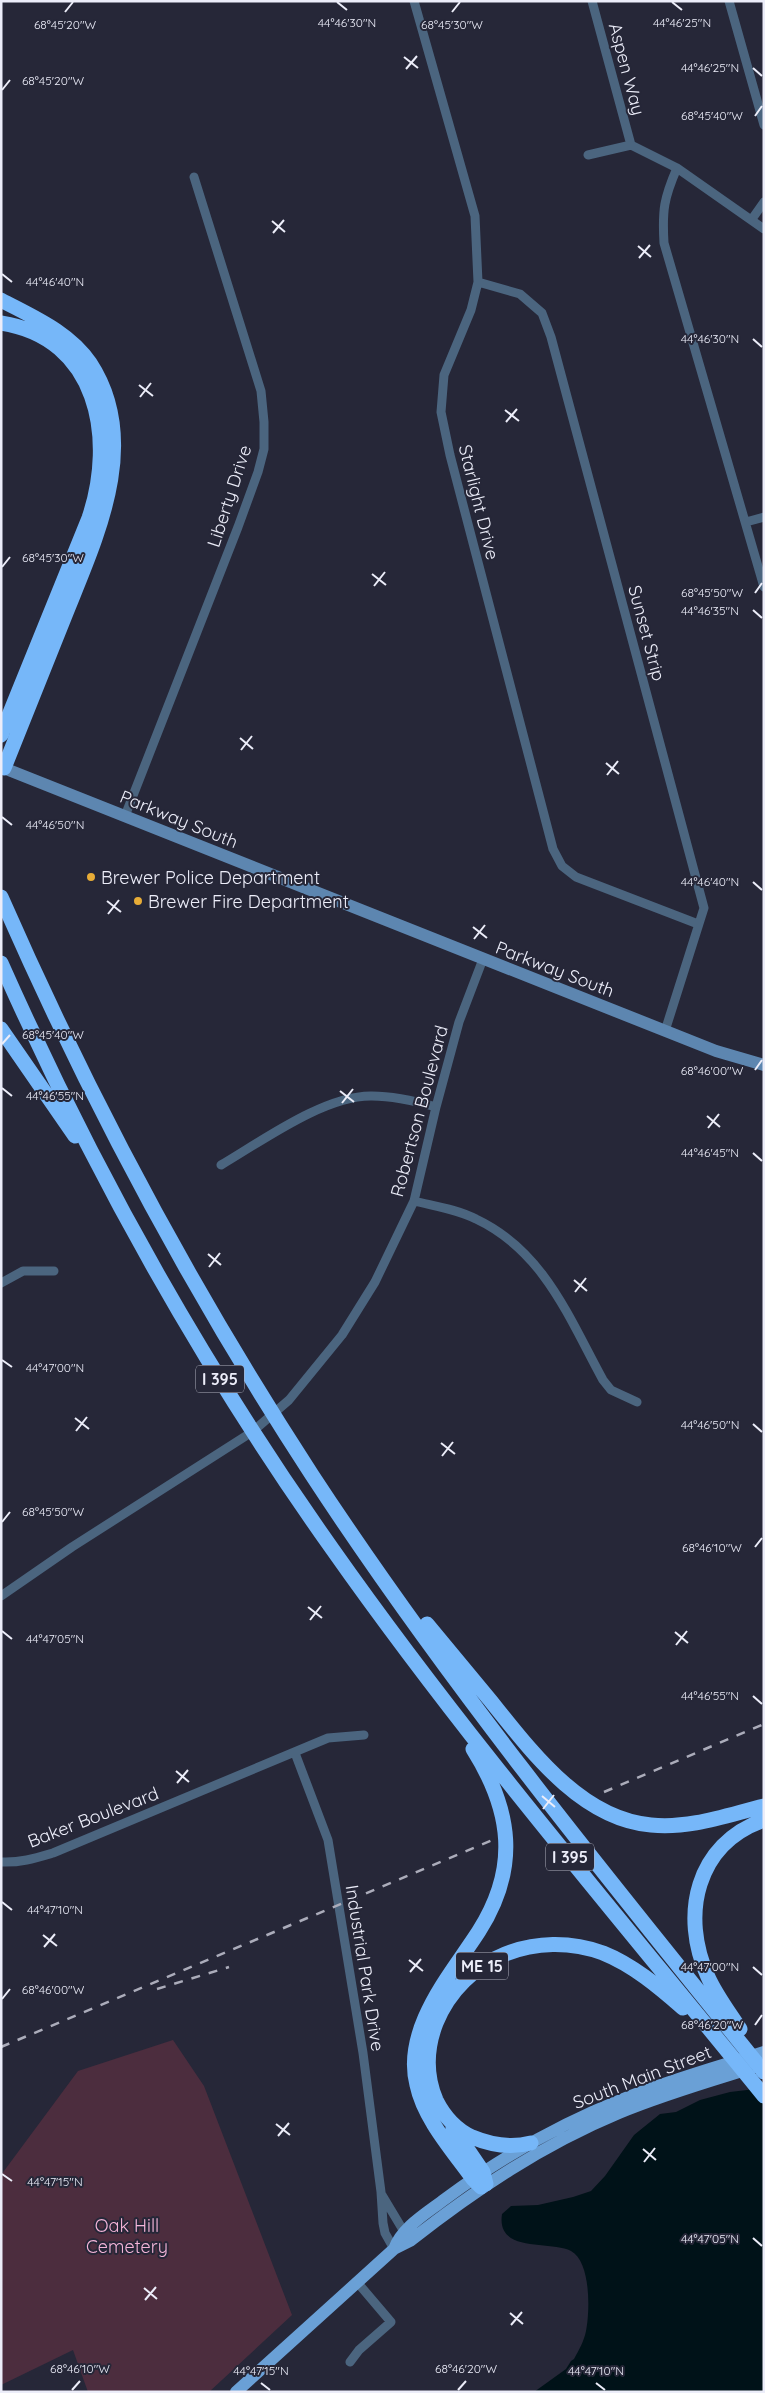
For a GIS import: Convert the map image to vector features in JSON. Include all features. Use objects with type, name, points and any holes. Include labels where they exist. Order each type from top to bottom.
[{"type":"highway","points":[[1,300],[58,332],[78,349],[89,362],[107,400],[114,449],[111,483],[99,528],[3,768]]},
{"type":"highway","points":[[1,323],[18,326],[41,336],[55,345],[72,361],[84,380],[94,403],[100,426],[101,449],[98,483],[89,518],[1,735]]},
{"type":"highway","name":"I 395","points":[[1,897],[67,1042],[159,1220],[242,1365],[348,1528],[441,1659],[596,1865],[730,2023],[764,2072]]},
{"type":"highway","name":"I 395","points":[[1,963],[72,1111],[151,1261],[208,1358],[335,1554],[426,1677],[764,2096]]},
{"type":"highway","points":[[1,1029],[63,1118],[151,1261]]},
{"type":"highway","points":[[348,1528],[530,1748],[564,1782],[588,1801],[623,1819],[661,1826],[695,1823],[764,1806]]},
{"type":"highway","points":[[426,1677],[489,1776],[500,1803],[506,1831],[505,1866],[495,1902],[431,2005],[421,2029],[415,2053],[415,2077],[422,2100],[433,2121],[481,2181]]},
{"type":"highway","points":[[764,1820],[743,1829],[719,1849],[703,1875],[696,1898],[695,1927],[701,1957],[730,2023],[764,2064]]},
{"type":"highway","name":"ME 15","points":[[531,2143],[510,2146],[482,2141],[466,2134],[445,2116],[432,2090],[428,2065],[430,2041],[438,2019],[450,1997],[472,1974],[492,1960],[516,1950],[553,1944],[576,1946],[604,1954],[642,1975],[715,2036]]},
{"type":"highway","points":[[445,2116],[481,2181]]},
{"type":"main road","name":"Parkway South","points":[[3,768],[716,1051],[764,1065]]},
{"type":"main road","name":"South Main Street","points":[[236,2392],[407,2237],[531,2143],[623,2099],[764,2052]]},
{"type":"main road","name":"South Main Street","points":[[481,2181],[604,2119],[663,2096],[764,2064]]},
{"type":"street","name":"Starlight Drive","points":[[414,1],[475,216],[478,282],[471,310],[444,375],[441,412],[450,455],[554,849],[562,866],[576,877],[698,924]]},
{"type":"street","name":"Aspen Way","points":[[592,1],[631,145]]},
{"type":"street","points":[[729,1],[764,124]]},
{"type":"street","points":[[588,155],[631,145],[678,168],[764,229]]},
{"type":"street","points":[[678,168],[668,190],[662,212],[664,243],[764,587]]},
{"type":"street","name":"Liberty Drive","points":[[125,816],[238,527],[264,449],[261,391],[194,177]]},
{"type":"street","points":[[752,220],[764,202]]},
{"type":"street","name":"Sunset Strip","points":[[478,282],[520,294],[542,313],[551,337],[704,908],[666,1031]]},
{"type":"street","points":[[746,522],[764,517]]},
{"type":"street","name":"Robertson Boulevard","points":[[1,1596],[72,1547],[231,1448],[272,1416],[294,1394],[357,1313],[375,1282],[414,1201],[436,1107],[459,1022],[483,959]]},
{"type":"street","points":[[221,1165],[317,1110],[338,1101],[362,1096],[390,1096],[436,1107]]},
{"type":"street","points":[[414,1201],[475,1218],[500,1231],[518,1245],[536,1264],[548,1281],[603,1380],[611,1390],[637,1402]]},
{"type":"street","points":[[1,1283],[23,1271],[54,1271]]},
{"type":"street","name":"Baker Boulevard","points":[[1,1862],[13,1863],[34,1859],[53,1852],[295,1754],[328,1738],[364,1735]]},
{"type":"street","name":"Industrial Park Drive","points":[[295,1754],[328,1840],[363,2053],[384,2229],[394,2249]]},
{"type":"street","name":"Industrial Park Drive","points":[[381,2192],[407,2237]]},
{"type":"street","points":[[350,2362],[359,2350],[391,2322],[357,2282]]},
{"type":"green space","name":"Oak Hill Cemetery","points":[[173,2040],[204,2086],[292,2315],[209,2392],[88,2392],[73,2350],[1,2385],[1,2175],[78,2071]]},
{"type":"shaded area","points":[[764,2088],[764,2392],[534,2392],[566,2369],[581,2345],[586,2331],[588,2312],[586,2276],[578,2257],[571,2251],[526,2243],[507,2235],[502,2227],[502,2214],[511,2206],[538,2205],[591,2191],[605,2176],[634,2135],[660,2114],[676,2112],[700,2100],[730,2092]]},
{"type":"railway","points":[[604,1792],[764,1724]]},
{"type":"railway","points":[[1,2047],[495,1839]]},
{"type":"railway","points":[[157,1989],[229,1967]]},
{"type":"place","name":"Brewer Police Department","points":[[91,877]]},
{"type":"place","name":"Brewer Fire Department","points":[[138,901]]}]
